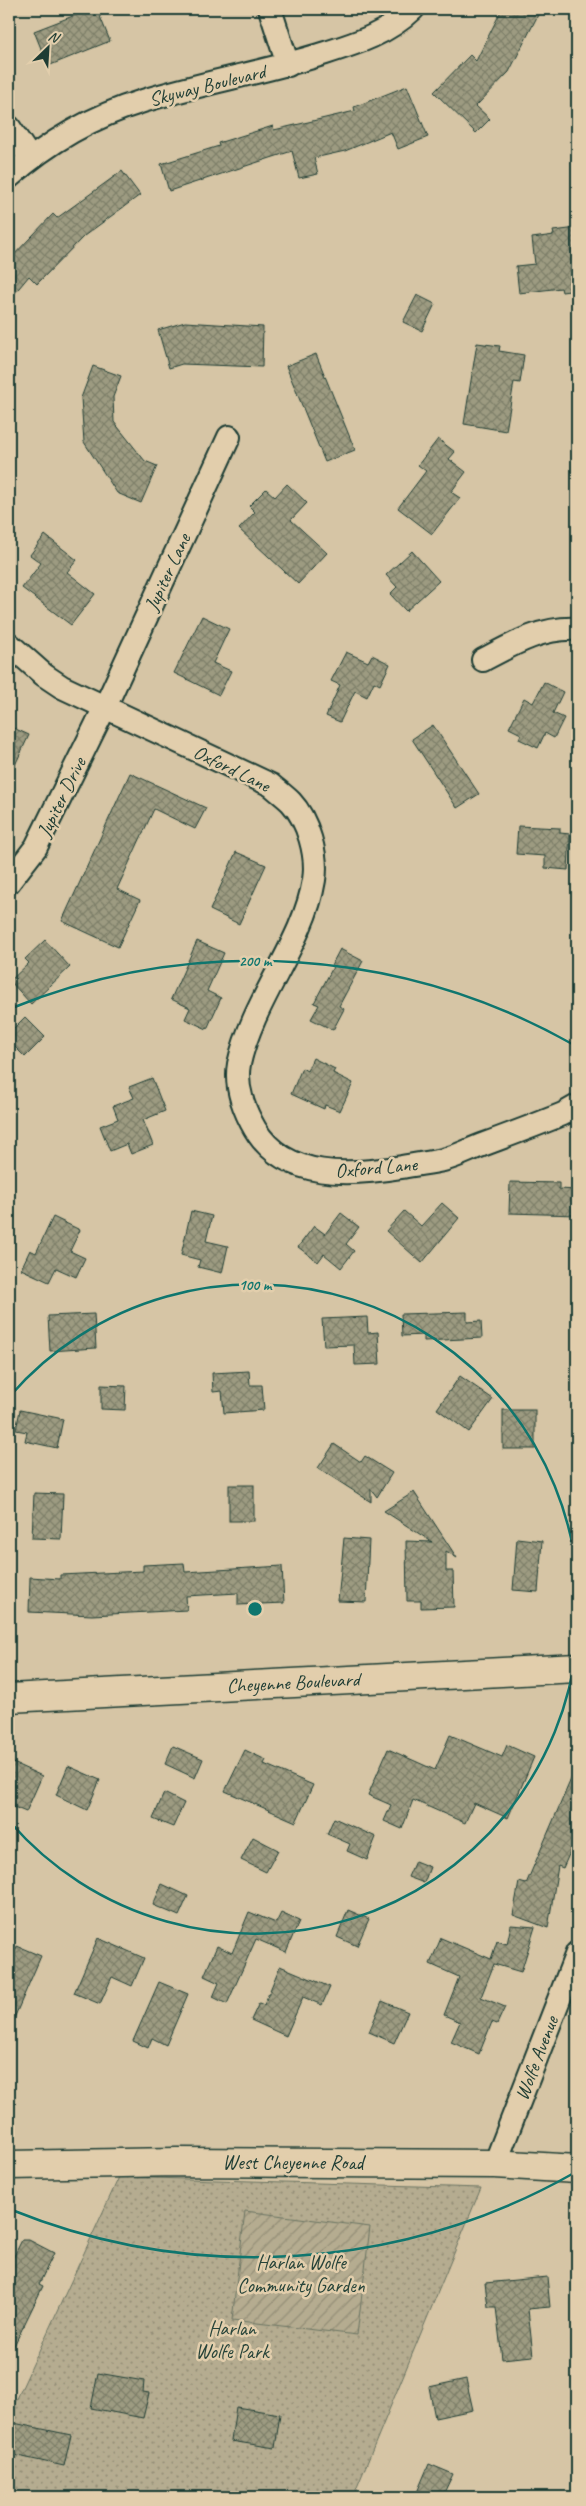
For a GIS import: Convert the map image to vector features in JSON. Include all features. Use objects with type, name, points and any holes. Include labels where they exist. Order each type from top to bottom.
[{"type":"main road","name":"Cheyenne Boulevard","points":[[9,1698],[577,1668]]},
{"type":"main road","name":"West Cheyenne Road","points":[[9,2165],[166,2162],[495,2164],[577,2169]]},
{"type":"street","points":[[270,9],[288,65]]},
{"type":"street","name":"Skyway Boulevard","points":[[9,177],[30,158],[99,117],[143,101],[288,65],[368,40],[400,21],[413,9]]},
{"type":"street","points":[[9,127],[30,158]]},
{"type":"street","name":"Jupiter Lane","points":[[105,707],[229,437]]},
{"type":"street","points":[[483,660],[530,636],[563,628],[577,629]]},
{"type":"street","name":"Oxford Lane","points":[[9,644],[38,671],[62,687],[271,785],[292,803],[305,823],[313,850],[315,878],[308,908],[246,1035],[239,1067],[240,1089],[246,1112],[258,1133],[274,1150],[297,1165],[328,1173],[363,1172],[444,1160],[563,1114],[577,1106]]},
{"type":"street","name":"Jupiter Drive","points":[[9,882],[36,847],[105,707]]},
{"type":"street","name":"Wolfe Avenue","points":[[495,2164],[577,1953]]},
{"type":"green space","name":"Harlan Wolfe Park","points":[[119,2177],[481,2188],[353,2497],[9,2497],[9,2416]]},
{"type":"green space","name":"Harlan Wolfe Community Garden","points":[[245,2211],[370,2227],[357,2335],[232,2320]]},
{"type":"building","points":[[91,9],[97,9],[110,41],[48,66],[34,31]]},
{"type":"building","points":[[502,9],[541,9],[509,72],[476,106],[490,119],[476,133],[434,92],[470,55],[476,61]]},
{"type":"building","points":[[407,86],[428,137],[398,149],[391,132],[345,151],[314,158],[318,174],[299,178],[292,151],[169,191],[161,164],[219,146],[218,143],[273,126],[274,130],[355,111],[354,107]]},
{"type":"building","points":[[122,171],[140,195],[84,236],[37,284],[29,276],[9,300],[9,260],[53,214],[57,218]]},
{"type":"building","points":[[577,228],[577,290],[562,292],[561,288],[519,293],[516,266],[535,264],[532,238],[554,235],[553,231]]},
{"type":"building","points":[[417,295],[435,304],[422,331],[403,322]]},
{"type":"building","points":[[185,322],[263,327],[262,367],[182,364],[169,368],[158,330]]},
{"type":"building","points":[[477,343],[500,346],[499,351],[524,355],[520,383],[514,382],[506,431],[464,424]]},
{"type":"building","points":[[316,354],[355,450],[325,462],[286,366]]},
{"type":"building","points":[[93,366],[121,376],[113,397],[114,422],[145,461],[157,466],[141,503],[117,493],[84,442],[81,398]]},
{"type":"building","points":[[438,439],[455,452],[449,459],[466,472],[451,492],[460,498],[432,534],[398,508],[426,471],[418,465]]},
{"type":"building","points":[[287,484],[307,503],[291,520],[327,553],[298,584],[239,529],[255,512],[249,506],[266,489],[275,497]]},
{"type":"building","points":[[45,535],[77,560],[67,572],[95,594],[71,625],[22,588],[41,563],[30,555]]},
{"type":"building","points":[[412,551],[439,581],[406,611],[390,594],[397,587],[386,575]]},
{"type":"building","points":[[202,616],[229,629],[213,663],[231,671],[219,695],[174,673]]},
{"type":"building","points":[[346,652],[368,662],[372,655],[390,664],[380,685],[374,682],[367,697],[355,691],[340,722],[326,716],[340,685],[331,681]]},
{"type":"building","points":[[544,682],[563,692],[553,713],[564,718],[554,738],[545,733],[538,748],[519,739],[521,734],[509,728],[524,698],[533,703]]},
{"type":"building","points":[[433,725],[479,794],[457,808],[412,739]]},
{"type":"building","points":[[9,726],[29,735],[9,778]]},
{"type":"building","points":[[130,773],[206,808],[195,829],[154,809],[117,889],[140,900],[118,947],[62,921]]},
{"type":"building","points":[[518,826],[560,828],[560,833],[570,834],[568,870],[545,868],[545,856],[516,854]]},
{"type":"building","points":[[236,852],[266,865],[239,924],[210,910]]},
{"type":"building","points":[[45,940],[70,967],[31,1004],[10,981],[29,963],[25,959]]},
{"type":"building","points":[[197,941],[224,953],[207,991],[221,998],[207,1029],[185,1019],[190,1008],[171,999]]},
{"type":"building","points":[[340,949],[363,961],[339,1006],[344,1009],[333,1030],[311,1019],[319,1005],[314,1003],[333,967],[331,966]]},
{"type":"building","points":[[25,1017],[45,1037],[25,1057],[9,1041],[9,1033]]},
{"type":"building","points":[[313,1058],[335,1069],[333,1073],[353,1083],[340,1111],[325,1105],[324,1109],[291,1094],[302,1068],[307,1071]]},
{"type":"building","points":[[152,1078],[165,1111],[143,1120],[153,1145],[131,1154],[127,1144],[110,1151],[100,1126],[118,1119],[113,1106],[134,1098],[129,1087]]},
{"type":"building","points":[[510,1182],[559,1183],[559,1189],[577,1190],[577,1215],[509,1213]]},
{"type":"building","points":[[442,1203],[459,1218],[422,1263],[386,1231],[404,1211],[421,1226]]},
{"type":"building","points":[[191,1211],[212,1216],[206,1241],[228,1246],[222,1273],[198,1267],[200,1260],[181,1255]]},
{"type":"building","points":[[341,1213],[359,1227],[346,1244],[354,1251],[341,1268],[324,1254],[318,1262],[298,1247],[314,1226],[325,1234]]},
{"type":"building","points":[[53,1217],[80,1230],[70,1251],[85,1258],[76,1277],[56,1268],[49,1282],[21,1269],[30,1250],[36,1253]]},
{"type":"building","points":[[467,1312],[467,1322],[481,1321],[482,1338],[424,1341],[424,1335],[402,1336],[401,1314]]},
{"type":"building","points":[[94,1314],[96,1348],[50,1351],[48,1316]]},
{"type":"building","points":[[367,1317],[368,1333],[378,1332],[380,1364],[355,1365],[354,1345],[324,1346],[322,1319]]},
{"type":"building","points":[[249,1371],[250,1385],[262,1385],[264,1410],[224,1413],[222,1391],[213,1392],[212,1373]]},
{"type":"building","points":[[460,1376],[493,1399],[469,1432],[437,1409]]},
{"type":"building","points":[[101,1385],[126,1386],[125,1410],[101,1409]]},
{"type":"building","points":[[20,1410],[63,1419],[57,1448],[25,1441],[27,1432],[16,1430]]},
{"type":"building","points":[[503,1410],[535,1410],[535,1449],[503,1449]]},
{"type":"building","points":[[334,1444],[361,1462],[365,1456],[392,1473],[377,1497],[371,1489],[371,1502],[318,1468]]},
{"type":"building","points":[[229,1485],[254,1485],[254,1521],[229,1521]]},
{"type":"building","points":[[414,1492],[457,1558],[446,1551],[446,1571],[453,1571],[454,1607],[421,1608],[421,1601],[407,1601],[406,1541],[432,1542],[384,1511]]},
{"type":"building","points":[[34,1493],[63,1494],[61,1539],[32,1538]]},
{"type":"building","points":[[344,1538],[369,1540],[366,1602],[338,1601]]},
{"type":"building","points":[[517,1538],[542,1541],[538,1592],[513,1590]]},
{"type":"building","points":[[184,1563],[185,1572],[282,1566],[284,1603],[238,1605],[238,1593],[186,1596],[187,1610],[92,1615],[29,1612],[30,1577],[60,1579],[60,1575],[143,1571],[143,1565]]},
{"type":"building","points":[[450,1735],[502,1757],[507,1745],[534,1757],[508,1818],[474,1803],[465,1823],[413,1800],[402,1829],[384,1821],[391,1805],[368,1795],[388,1749],[435,1770]]},
{"type":"building","points":[[173,1746],[203,1759],[195,1778],[165,1764]]},
{"type":"building","points":[[245,1750],[266,1760],[264,1764],[313,1785],[296,1822],[225,1791]]},
{"type":"building","points":[[9,1761],[42,1776],[26,1812],[9,1805]]},
{"type":"building","points":[[577,1765],[577,1836],[563,1868],[558,1866],[548,1928],[513,1915],[519,1882],[526,1884]]},
{"type":"building","points":[[68,1766],[100,1780],[87,1810],[56,1795]]},
{"type":"building","points":[[164,1793],[184,1803],[173,1827],[153,1819]]},
{"type":"building","points":[[334,1818],[376,1837],[367,1860],[347,1851],[350,1844],[327,1834]]},
{"type":"building","points":[[253,1837],[278,1850],[266,1872],[241,1860]]},
{"type":"building","points":[[415,1861],[430,1867],[424,1883],[408,1877]]},
{"type":"building","points":[[162,1884],[188,1896],[179,1916],[153,1905]]},
{"type":"building","points":[[348,1910],[369,1919],[357,1946],[337,1937]]},
{"type":"building","points":[[249,1912],[276,1923],[281,1913],[299,1921],[286,1952],[256,1939],[227,2004],[213,1997],[219,1983],[204,1976],[217,1946],[232,1953]]},
{"type":"building","points":[[511,1925],[535,1927],[521,1972],[494,1964],[481,1997],[505,2007],[497,2024],[492,2022],[479,2054],[451,2042],[460,2022],[444,2015],[459,1977],[430,1964],[441,1938],[491,1959],[497,1941],[507,1944]]},
{"type":"building","points":[[98,1938],[144,1958],[132,1986],[112,1977],[100,2004],[74,1993]]},
{"type":"building","points":[[17,1946],[41,1956],[9,2030],[9,1966]]},
{"type":"building","points":[[280,1966],[330,1987],[322,2005],[303,1997],[286,2036],[251,2020],[259,2003],[264,2005]]},
{"type":"building","points":[[159,1982],[188,1994],[166,2045],[152,2038],[148,2048],[133,2041]]},
{"type":"building","points":[[382,2001],[408,2012],[394,2043],[369,2032]]},
{"type":"building","points":[[22,2240],[29,2240],[54,2253],[39,2284],[43,2286],[9,2356],[9,2266]]},
{"type":"building","points":[[547,2277],[550,2307],[528,2309],[533,2356],[502,2359],[496,2307],[488,2307],[485,2283]]},
{"type":"building","points":[[98,2373],[144,2381],[143,2392],[149,2393],[143,2418],[91,2408]]},
{"type":"building","points":[[466,2379],[473,2410],[435,2418],[429,2387]]},
{"type":"building","points":[[236,2407],[280,2414],[275,2448],[231,2441]]},
{"type":"building","points":[[9,2422],[71,2435],[64,2466],[9,2454]]},
{"type":"building","points":[[429,2464],[453,2474],[442,2497],[415,2497]]}]
